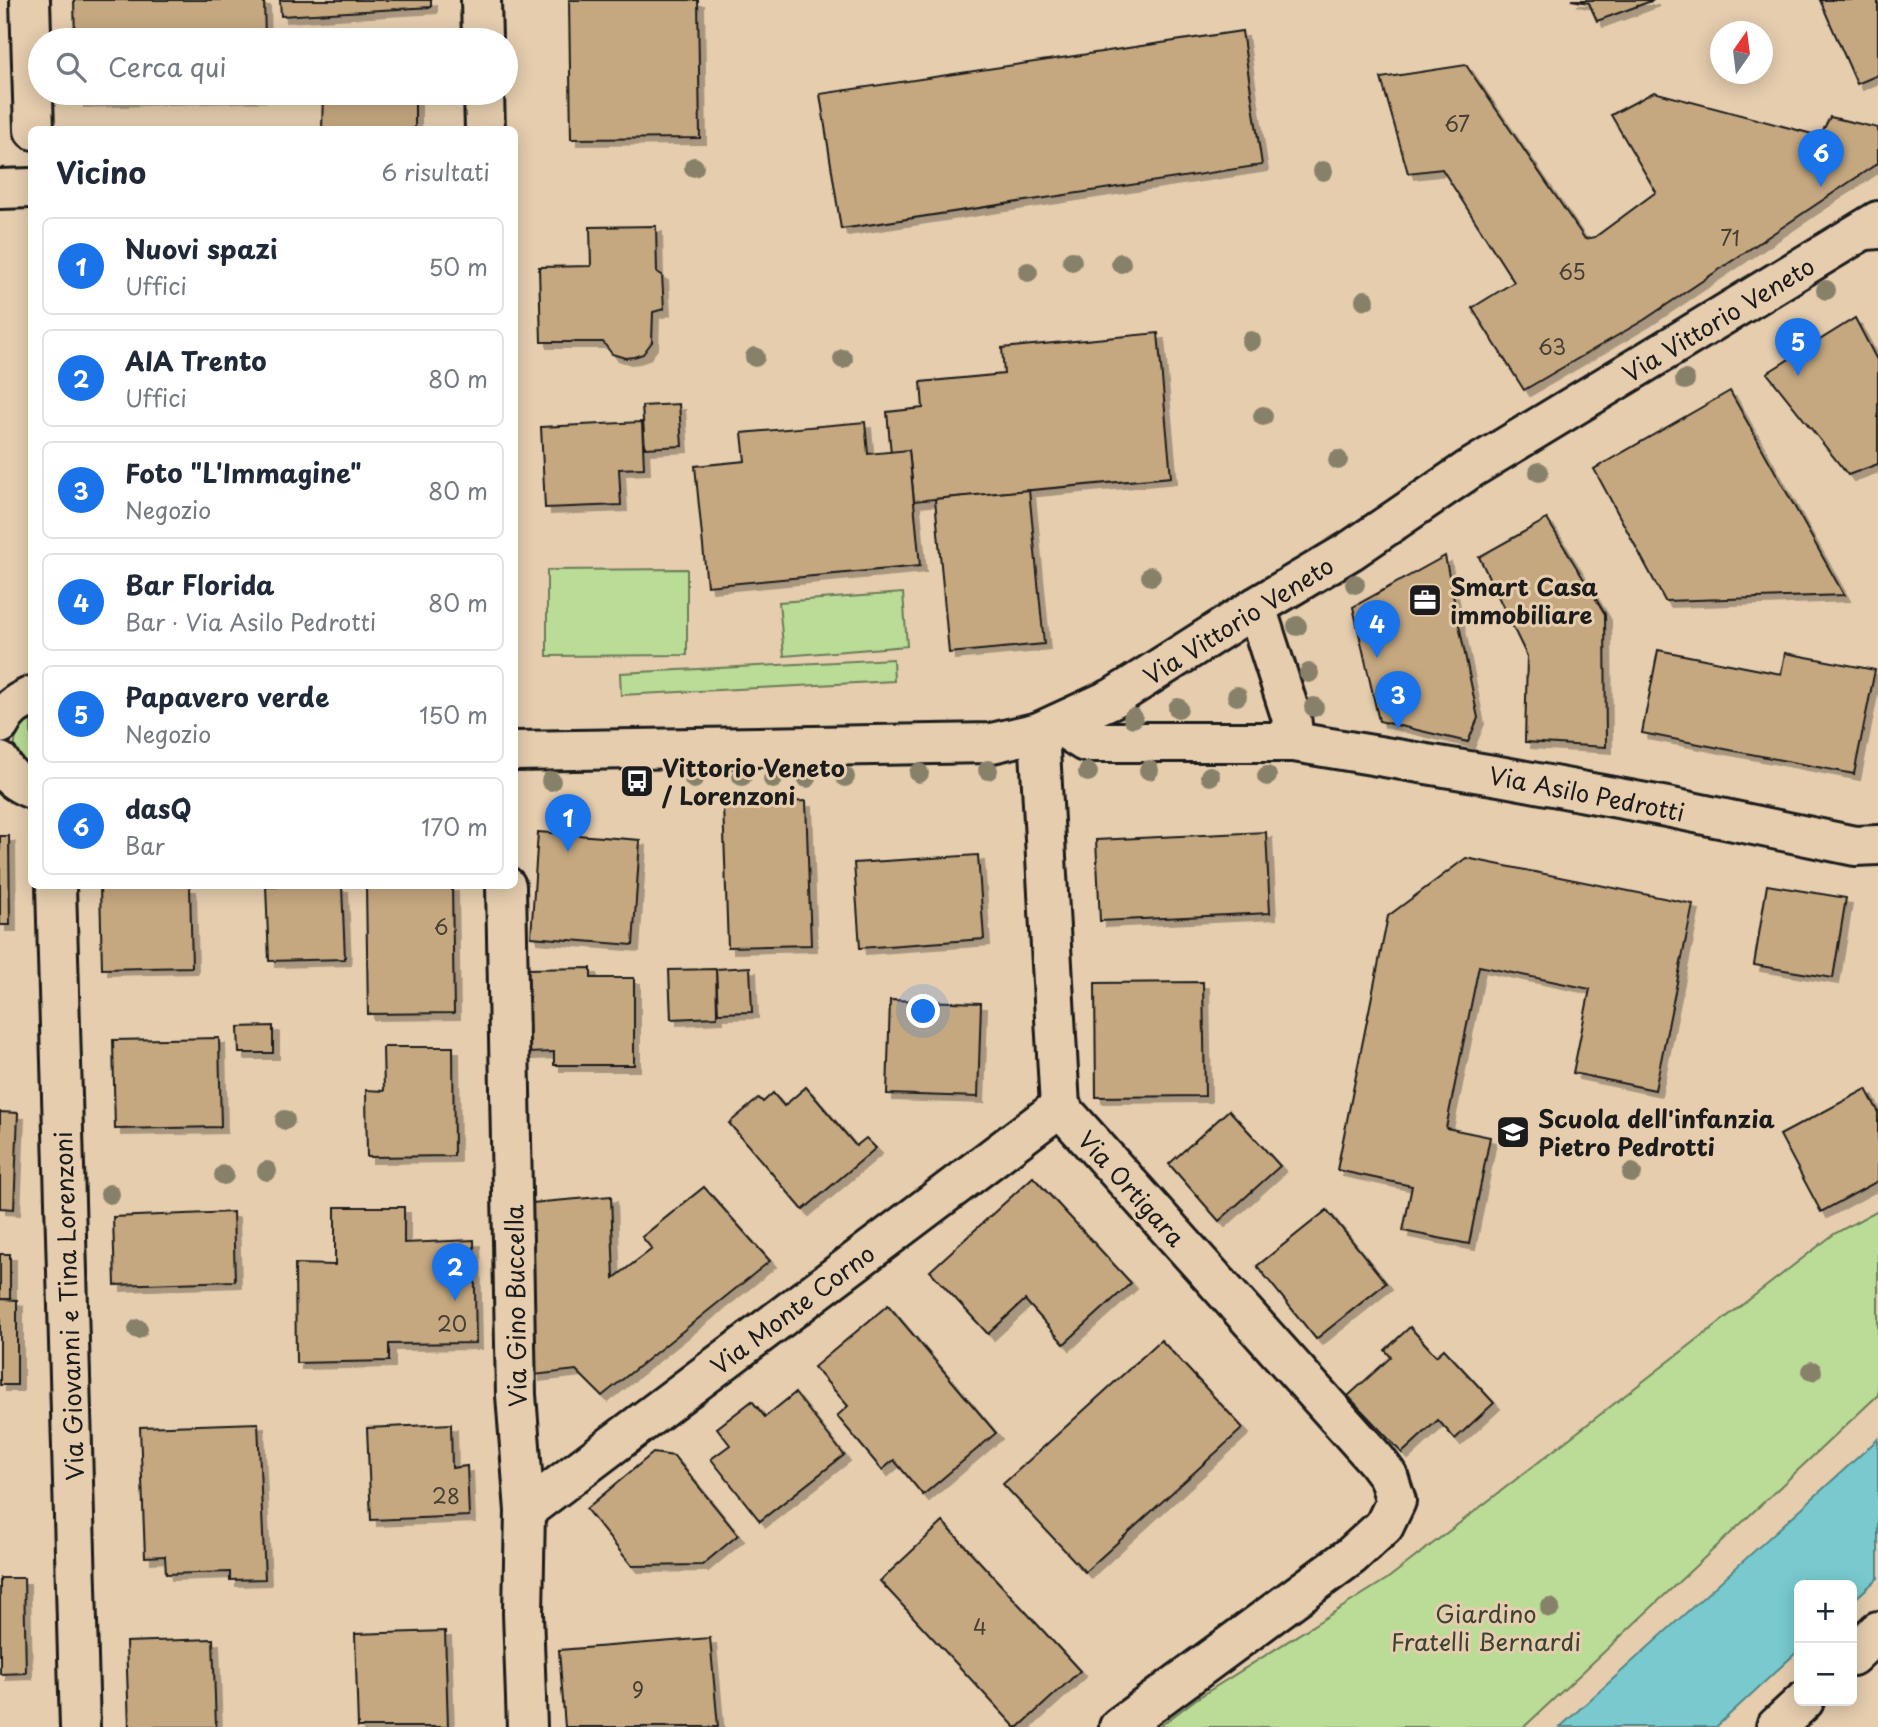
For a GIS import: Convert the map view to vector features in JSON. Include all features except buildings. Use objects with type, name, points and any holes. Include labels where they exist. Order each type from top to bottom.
[{"type":"street","points":[[30,0],[31,28]]},
{"type":"street","points":[[481,0],[482,28]]},
{"type":"street","points":[[33,105],[34,126]]},
{"type":"street","points":[[484,105],[485,126]]},
{"type":"street","points":[[0,189],[28,188]]},
{"type":"street","name":"Via Vittorio Veneto","points":[[518,751],[992,743],[1048,728],[1113,698],[1350,551],[1470,470],[1874,227]]},
{"type":"street","points":[[1256,607],[1291,716],[1294,742]]},
{"type":"street","points":[[0,724],[5,714],[17,703],[28,698]]},
{"type":"street","name":"Via Asilo Pedrotti","points":[[1048,728],[1085,743],[1294,742],[1538,783],[1856,846],[1878,845]]},
{"type":"street","name":"Via Ortigara","points":[[1048,728],[1060,1107],[1366,1449],[1388,1476],[1396,1501],[1384,1526],[1351,1556],[1119,1727]]},
{"type":"street","points":[[0,762],[7,775],[28,788]]},
{"type":"street","name":"Via Giovanni e Tina Lorenzoni","points":[[56,889],[80,1727]]},
{"type":"street","name":"Via Gino Buccella","points":[[506,889],[516,1395],[525,1511],[523,1613],[527,1727]]},
{"type":"street","name":"Via Monte Corno","points":[[525,1511],[1060,1107]]},
{"type":"street","points":[[1857,1651],[1878,1632]]},
{"type":"street","points":[[1776,1727],[1799,1706]]},
{"type":"green space","points":[[687,569],[687,655],[547,656],[547,570]]},
{"type":"green space","points":[[903,593],[907,646],[784,656],[779,602]]},
{"type":"green space","points":[[893,659],[894,681],[621,695],[620,673]]},
{"type":"green space","points":[[28,721],[28,767],[20,760],[15,747],[15,741]]},
{"type":"green space","name":"Giardino Fratelli Bernardi","points":[[1878,1210],[1878,1395],[1524,1727],[1159,1727],[1196,1699],[1387,1579],[1834,1234]]},
{"type":"water","points":[[1878,1439],[1878,1578],[1857,1597],[1857,1580],[1794,1580],[1794,1655],[1716,1727],[1560,1727]]},
{"type":"place","name":"dasQ","points":[[1821,187]]},
{"type":"place","name":"Papavero verde","points":[[1798,376]]},
{"type":"place","name":"Smart Casa immobiliare","points":[[1425,600]]},
{"type":"place","name":"Bar Florida","points":[[1377,658]]},
{"type":"place","name":"Foto \"L'Immagine\"","points":[[1398,729]]},
{"type":"place","name":"Vittorio Veneto / Lorenzoni","points":[[637,781]]},
{"type":"place","name":"Nuovi spazi","points":[[568,852]]},
{"type":"place","name":"Scuola dell'infanzia Pietro Pedrotti","points":[[1513,1132]]},
{"type":"place","name":"AIA Trento","points":[[455,1301]]}]
